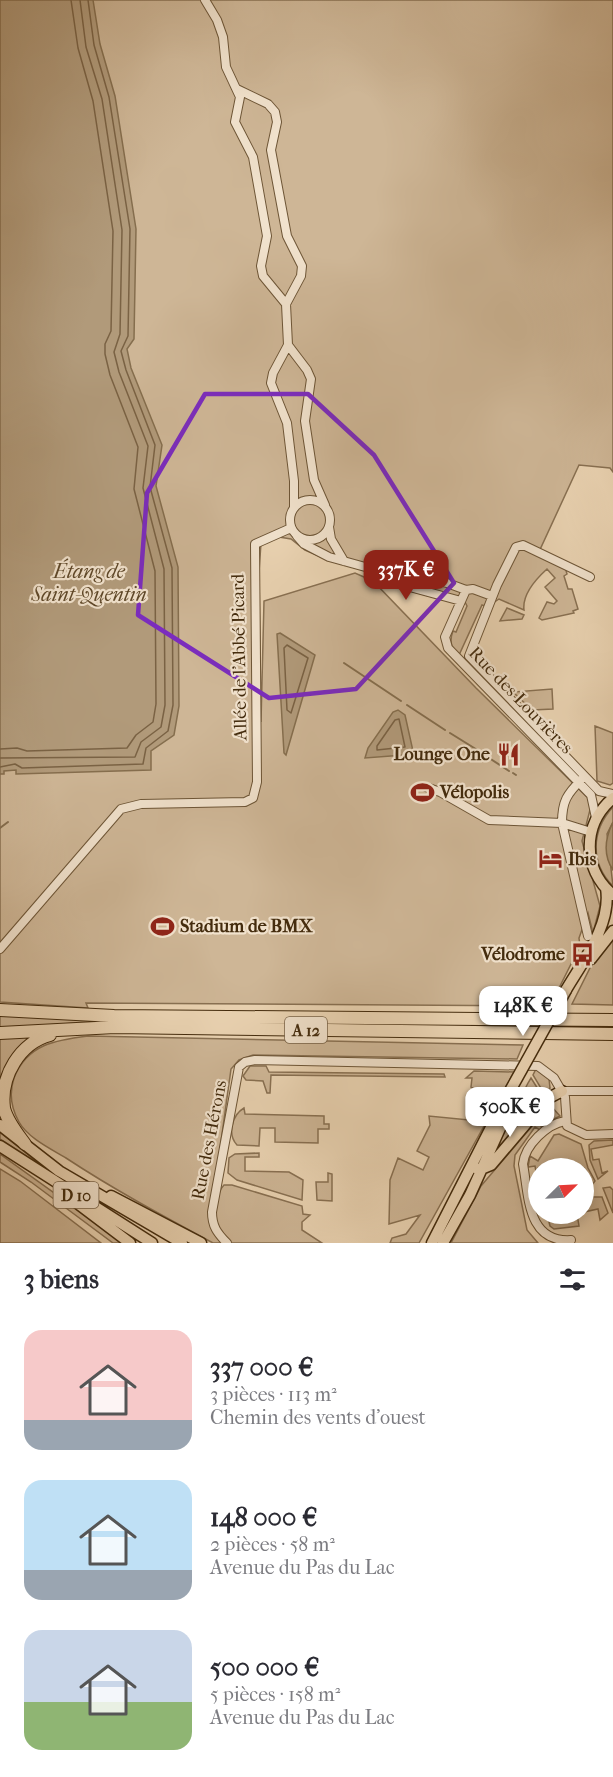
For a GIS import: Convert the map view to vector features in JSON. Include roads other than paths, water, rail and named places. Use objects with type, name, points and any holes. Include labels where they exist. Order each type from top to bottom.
[{"type":"highway","name":"A 12","points":[[0,1010],[103,1015],[613,1020]]},
{"type":"highway","name":"A 12","points":[[0,1033],[73,1028],[613,1034]]},
{"type":"highway","points":[[25,1144],[4,1108],[3,1091],[8,1073],[17,1056],[29,1044],[41,1037],[73,1028]]},
{"type":"main road","points":[[432,1243],[475,1168],[595,939],[609,892],[592,865],[589,848],[591,832],[596,818],[613,796]]},
{"type":"main road","points":[[569,990],[613,931]]},
{"type":"main road","points":[[475,1168],[491,1165],[547,1099],[562,1091]]},
{"type":"main road","name":"D 10","points":[[0,1125],[58,1171],[182,1243]]},
{"type":"main road","name":"D 10","points":[[0,1146],[152,1243]]},
{"type":"main road","points":[[443,1243],[470,1194],[475,1168]]},
{"type":"main road","name":"D 10","points":[[58,1171],[83,1179],[201,1243]]},
{"type":"main road","name":"D 10","points":[[56,1182],[62,1194],[130,1243]]},
{"type":"street","points":[[205,0],[217,20],[223,37],[229,79],[240,97],[235,122],[253,157],[267,236],[261,266],[263,276],[286,303]]},
{"type":"street","points":[[237,89],[256,98],[275,112],[277,122],[271,150],[287,236],[302,266],[301,276],[286,303],[288,345],[271,383],[287,423],[294,481],[291,528],[304,544],[316,552],[387,573],[419,577],[466,590],[473,589],[492,596]]},
{"type":"street","points":[[238,109],[246,100],[256,98]]},
{"type":"street","points":[[288,345],[311,379],[305,420],[314,480],[330,515],[331,539],[344,561]]},
{"type":"street","points":[[294,507],[313,499],[325,506]]},
{"type":"street","points":[[297,536],[316,540],[329,527]]},
{"type":"street","name":"Allée de l'Abbé Picard","points":[[0,949],[121,809],[141,804],[245,801],[253,798],[257,782],[255,544],[291,528]]},
{"type":"street","name":"Rue des Louvières","points":[[590,577],[523,545],[516,547],[510,555],[469,651],[471,661],[581,780],[591,795],[596,818]]},
{"type":"street","points":[[387,573],[395,584],[445,595],[461,601]]},
{"type":"street","points":[[416,590],[412,582],[419,577]]},
{"type":"street","name":"Rue des Louvières","points":[[466,590],[445,637],[448,648],[581,780],[602,793],[613,796]]},
{"type":"street","points":[[581,780],[562,804],[562,822],[588,936]]},
{"type":"street","points":[[426,787],[446,795],[489,820],[562,822],[591,832]]},
{"type":"street","name":"Rue des Hérons","points":[[227,1243],[217,1233],[212,1222],[212,1212],[237,1076],[239,1067],[245,1062],[255,1060],[527,1064],[548,1071],[562,1091]]},
{"type":"street","points":[[613,1091],[562,1091],[565,1097],[565,1120],[579,1133],[613,1134]]},
{"type":"street","points":[[565,1120],[547,1127],[524,1156],[523,1164],[535,1226],[549,1241],[557,1243],[571,1240]]},
{"type":"water","name":"Étang de Saint-Quentin","points":[[0,0],[93,0],[100,44],[115,96],[136,229],[134,339],[127,349],[131,368],[162,445],[156,486],[178,567],[179,706],[174,735],[151,751],[151,770],[16,774],[16,770],[4,771],[4,774],[0,774]]},
{"type":"water","points":[[280,633],[315,655],[286,755],[284,753],[277,634]]},
{"type":"water","points":[[398,710],[405,715],[413,751],[404,755],[365,758],[368,748],[393,712]]},
{"type":"water","points":[[613,822],[613,870],[606,846]]},
{"type":"waterway","points":[[344,663],[401,701]]},
{"type":"waterway","points":[[407,705],[445,730]]},
{"type":"waterway","points":[[450,733],[479,751]]},
{"type":"waterway","points":[[483,754],[509,771]]},
{"type":"waterway","points":[[0,828],[8,822]]},
{"type":"place","name":"Lounge One","points":[[508,754]]},
{"type":"place","name":"Vélopolis","points":[[422,792]]},
{"type":"place","name":"Ibis","points":[[550,859]]},
{"type":"place","name":"Stadium de BMX","points":[[162,926]]},
{"type":"place","name":"Vélodrome","points":[[583,954]]}]
